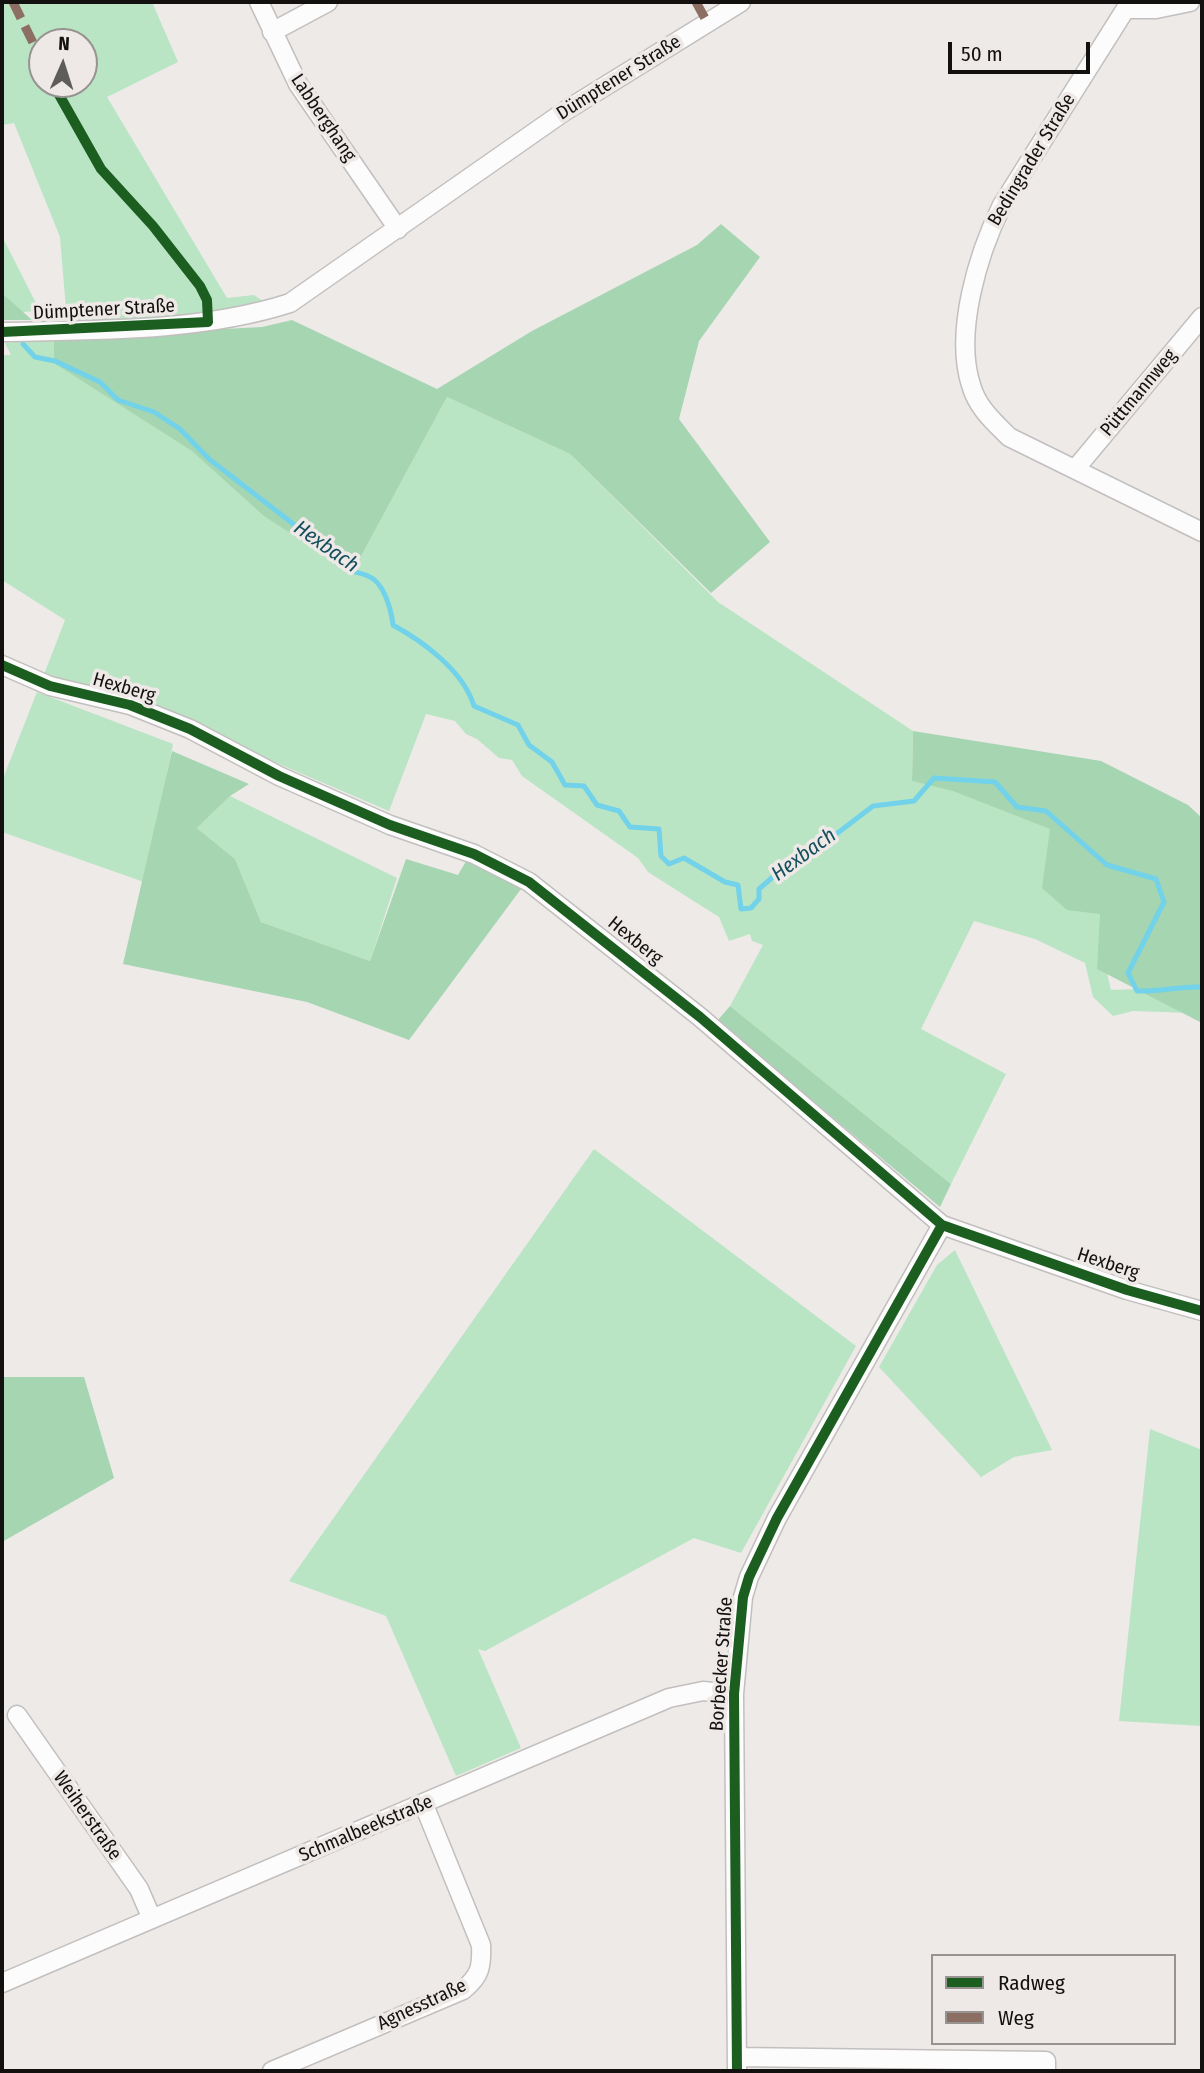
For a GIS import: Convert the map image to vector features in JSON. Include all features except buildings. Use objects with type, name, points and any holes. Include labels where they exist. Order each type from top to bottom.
[{"type":"street","name":"Labberghang","points":[[259,2],[298,84],[398,229]]},
{"type":"street","points":[[272,33],[328,2]]},
{"type":"street","name":"Dümptener Straße","points":[[2,332],[208,322],[249,316],[290,303],[565,111],[740,2]]},
{"type":"street","points":[[1128,5],[1156,9],[1190,2]]},
{"type":"street","name":"Bedingrader Straße","points":[[1128,5],[1002,205],[987,235],[973,287],[964,355],[971,386],[985,414],[1009,437],[1202,532]]},
{"type":"street","name":"Püttmannweg","points":[[1076,468],[1202,317]]},
{"type":"street","name":"Hexberg","points":[[2,665],[50,686],[130,705],[190,729],[279,776],[390,825],[474,853],[529,881],[700,1017],[942,1225],[1127,1290],[1202,1311]]},
{"type":"street","name":"Borbecker Straße","points":[[737,2064],[734,1694],[743,1598],[753,1567],[777,1518],[942,1225]]},
{"type":"street","name":"Schmalbeekstraße","points":[[2,1983],[424,1805],[669,1698],[703,1691],[734,1694]]},
{"type":"street","name":"Weiherstraße","points":[[17,1715],[139,1889],[152,1919]]},
{"type":"street","name":"Agnesstraße","points":[[272,2071],[463,1990],[478,1978],[482,1964],[481,1945],[424,1805]]},
{"type":"street","points":[[737,2064],[1046,2066]]},
{"type":"green space","points":[[2,2],[152,2],[178,62],[107,97],[227,298],[254,295],[269,305],[215,315],[71,327],[66,309],[60,237],[14,123],[2,125]]},
{"type":"green space","points":[[721,224],[760,257],[699,341],[679,419],[770,542],[711,593],[570,454],[447,397],[352,573],[264,516],[192,451],[54,363],[54,338],[262,327],[292,320],[437,389],[532,331],[697,245]]},
{"type":"green space","points":[[2,236],[40,311],[22,312],[2,293]]},
{"type":"green space","points":[[2,293],[32,320],[2,320]]},
{"type":"green space","points":[[54,338],[175,437],[352,573],[447,397],[570,454],[718,602],[913,731],[912,781],[1044,809],[1103,909],[1102,952],[1111,990],[1137,989],[1190,1013],[1133,1011],[1113,1016],[1093,997],[1085,963],[1035,939],[974,921],[921,1029],[1006,1074],[951,1184],[730,1006],[763,945],[752,941],[750,934],[729,941],[719,917],[648,872],[638,858],[522,776],[512,760],[499,758],[477,739],[466,734],[455,721],[426,714],[389,811],[251,752],[189,719],[104,688],[43,677],[65,620],[2,580],[2,355],[11,355],[5,343]]},
{"type":"green space","points":[[37,692],[173,744],[144,882],[2,832],[2,781]]},
{"type":"green space","points":[[913,731],[1101,761],[1188,805],[1202,818],[1202,1023],[1097,969],[1100,914],[1067,910],[1042,888],[1050,829],[953,791],[912,781]]},
{"type":"green space","points":[[172,751],[249,784],[230,796],[197,828],[235,859],[261,922],[370,961],[406,859],[458,875],[468,858],[521,889],[409,1040],[307,1002],[123,964]]},
{"type":"green space","points":[[230,796],[397,878],[370,961],[261,922],[235,859],[197,828]]},
{"type":"green space","points":[[730,1006],[951,1184],[940,1207],[717,1021]]},
{"type":"green space","points":[[594,1149],[856,1346],[741,1553],[694,1538],[485,1651],[478,1649],[521,1748],[456,1776],[386,1616],[289,1581]]},
{"type":"green space","points":[[955,1250],[1052,1450],[1014,1457],[981,1477],[879,1367],[937,1265]]},
{"type":"green space","points":[[2,1377],[84,1377],[114,1478],[2,1542]]},
{"type":"green space","points":[[1150,1429],[1202,1450],[1202,1726],[1119,1721]]},
{"type":"waterway","name":"Hexbach","points":[[23,344],[35,357],[55,361],[100,382],[118,400],[154,412],[180,429],[209,459],[327,548],[348,568],[374,579],[386,597],[393,625],[440,658],[461,680],[474,706],[518,725],[529,745],[552,762],[565,785],[584,786],[597,805],[619,811],[630,827],[659,829],[661,856],[669,864],[684,858],[725,882],[738,885],[741,909],[751,908],[759,899],[759,889],[790,862],[835,835],[873,806],[914,801],[934,778],[995,782],[1017,807],[1046,811],[1107,865],[1156,879],[1164,902],[1128,973],[1137,991],[1202,987]]},
{"type":"marked path","points":[[13,2],[28,33]]},
{"type":"marked path","points":[[696,2],[707,22]]},
{"type":"cycle path","points":[[2,332],[208,322],[207,300],[200,286],[153,226],[101,169],[61,98]]},
{"type":"cycle path","points":[[2,665],[50,686],[130,705],[190,729],[279,776],[390,825],[474,854],[529,882],[700,1017],[942,1225],[1127,1290],[1202,1311]]},
{"type":"cycle path","points":[[737,2071],[734,1694],[743,1597],[749,1577],[777,1518],[942,1225]]}]
